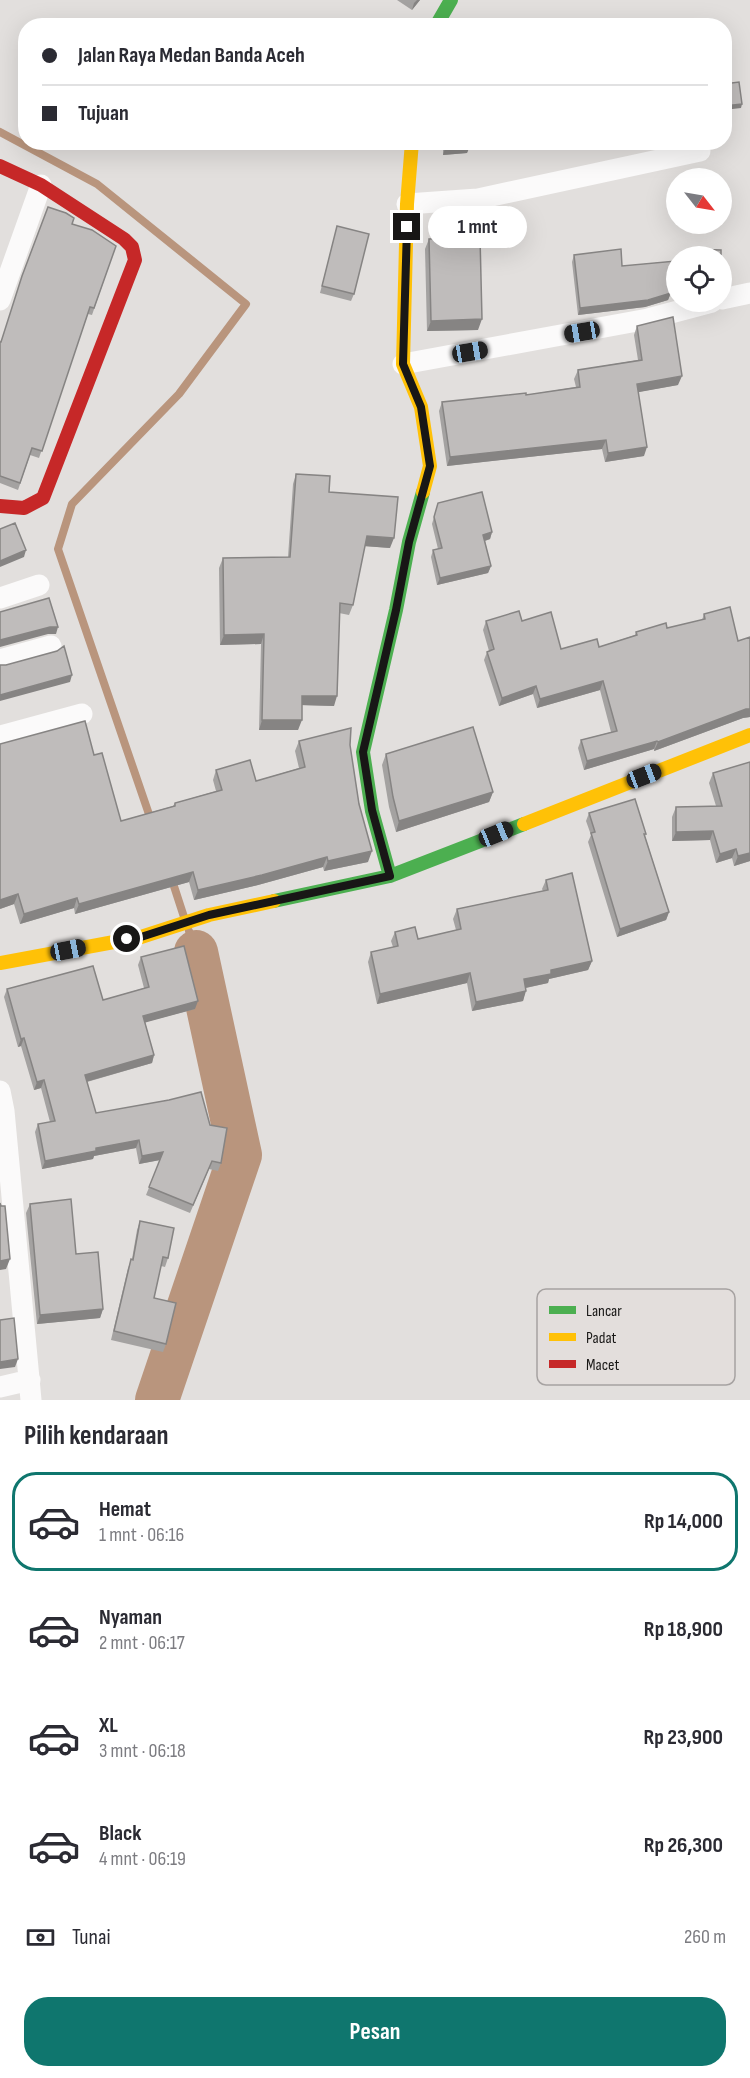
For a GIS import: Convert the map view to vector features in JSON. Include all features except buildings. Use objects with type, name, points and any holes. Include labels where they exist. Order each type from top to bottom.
[{"type":"main road","points":[[441,18],[451,0]]},
{"type":"main road","points":[[390,876],[372,810],[363,752],[396,610],[409,542],[430,466],[421,407],[403,364],[410,150]]},
{"type":"main road","points":[[0,166],[41,185],[124,239],[132,247],[135,260],[43,498],[24,508],[0,506]]},
{"type":"main road","points":[[0,963],[141,937],[209,915],[390,876],[750,735]]},
{"type":"street","points":[[407,204],[478,199],[700,151]]},
{"type":"street","points":[[0,300],[41,185]]},
{"type":"street","points":[[732,297],[750,293]]},
{"type":"street","points":[[403,364],[648,319],[674,312]]},
{"type":"street","points":[[0,598],[39,585]]},
{"type":"street","points":[[0,660],[51,646]]},
{"type":"street","points":[[0,736],[82,714]]},
{"type":"street","points":[[0,1091],[4,1111],[12,1213],[31,1390],[0,1387]]},
{"type":"waterway","points":[[0,132],[18,142]]},
{"type":"waterway","points":[[34,150],[97,184],[246,304],[179,394],[72,504],[58,549],[152,823]]},
{"type":"waterway","points":[[171,877],[184,917]]},
{"type":"waterway","points":[[189,931],[196,952]]},
{"type":"waterway","points":[[157,1400],[240,1155],[196,952]]},
{"type":"traffic: fast","points":[[441,18],[451,0]]},
{"type":"traffic: fast","points":[[390,876],[372,811],[363,752],[396,610],[409,542],[423,492]]},
{"type":"traffic: fast","points":[[274,901],[390,876],[524,824]]},
{"type":"traffic: slow","points":[[411,150],[407,204],[403,364],[421,407],[430,466],[423,492]]},
{"type":"traffic: slow","points":[[524,824],[750,735]]},
{"type":"traffic: slow","points":[[0,963],[141,937],[209,915],[274,901]]},
{"type":"traffic: jam","points":[[0,166],[41,185],[124,239],[132,247],[135,260],[43,498],[24,508],[0,506]]},
{"type":"route","points":[[127,939],[141,937],[209,915],[390,876],[372,810],[363,752],[396,610],[409,542],[430,466],[421,407],[403,364],[407,227]]}]
